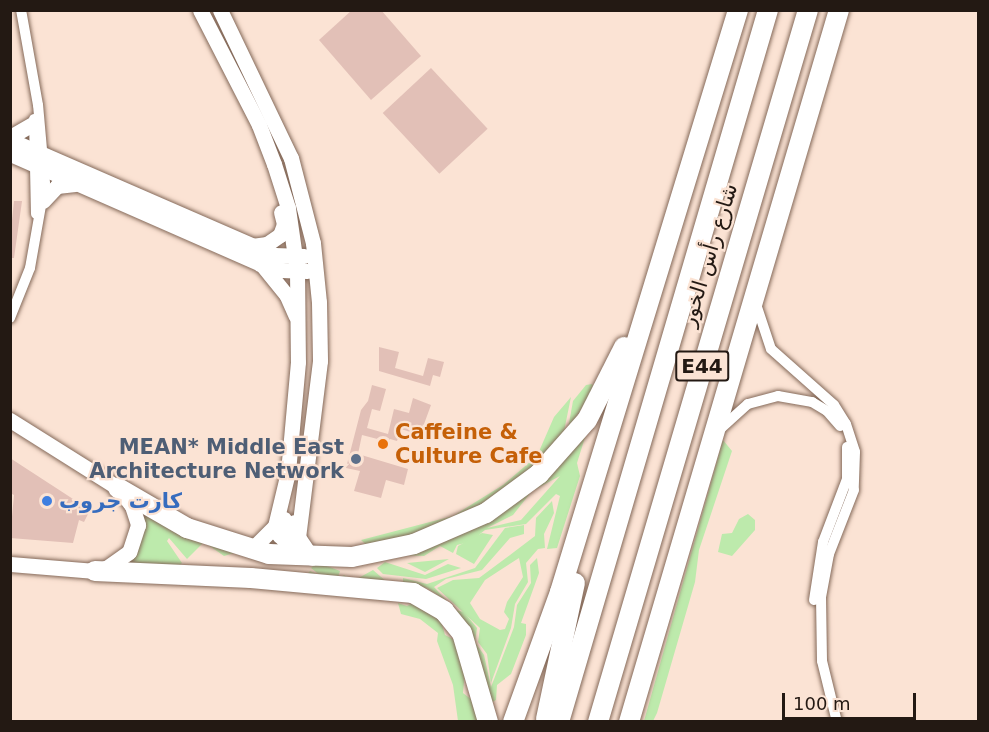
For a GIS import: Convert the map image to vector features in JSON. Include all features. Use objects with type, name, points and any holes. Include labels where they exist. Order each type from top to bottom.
[{"type":"highway","points":[[513,722],[560,592],[738,10]]},
{"type":"highway","name":"شارع رأس الخور","points":[[559,722],[768,10]]},
{"type":"highway","name":"شارع رأس الخور","points":[[598,722],[808,10]]},
{"type":"highway","points":[[628,722],[709,442],[839,10]]},
{"type":"highway","points":[[118,488],[188,528],[251,550],[312,558],[352,557],[432,538],[500,504],[539,474],[575,435],[606,389],[653,257],[670,235]]},
{"type":"highway","points":[[546,722],[595,506],[596,478]]},
{"type":"highway","points":[[95,571],[251,578],[413,593],[444,610],[462,633],[488,722]]},
{"type":"street","points":[[10,318],[27,280],[43,201],[37,98],[21,10]]},
{"type":"street","points":[[200,10],[282,168],[302,246],[309,247],[299,329],[285,490],[275,526],[251,550]]},
{"type":"street","points":[[220,10],[291,158],[307,266],[318,380],[298,537],[312,558]]},
{"type":"street","points":[[37,98],[34,123],[40,160],[38,231]]},
{"type":"street","points":[[34,123],[10,138],[76,184],[261,264],[307,266]]},
{"type":"street","points":[[259,125],[307,266]]},
{"type":"street","points":[[10,154],[40,160],[274,255],[307,266]]},
{"type":"street","points":[[252,246],[274,241],[283,230],[274,165]]},
{"type":"street","points":[[43,201],[57,186],[76,184]]},
{"type":"street","points":[[261,264],[286,294],[299,329]]},
{"type":"street","points":[[754,294],[771,349],[834,405],[846,424],[855,452],[854,490],[829,554],[821,597],[822,661],[837,722]]},
{"type":"street","points":[[709,442],[742,408],[778,396],[820,406],[832,415],[843,433],[848,459],[847,479],[823,542],[813,611],[816,665],[831,722]]},
{"type":"street","points":[[10,420],[118,488],[136,515],[137,534],[122,559],[95,571],[10,564]]},
{"type":"street","points":[[285,490],[288,498],[279,533],[282,539],[291,538],[296,507],[302,499]]},
{"type":"green space","points":[[592,384],[595,388],[568,429],[573,401],[586,385]]},
{"type":"green space","points":[[571,397],[563,436],[551,457],[468,517],[370,548],[361,540],[453,516],[503,485],[537,456],[554,417]]},
{"type":"green space","points":[[587,431],[577,463],[580,476],[557,548],[547,549],[560,496],[556,494],[526,524],[485,530],[470,542],[457,545],[453,553],[440,546],[424,556],[402,555],[422,547]],"holes":[[[560,476],[521,520],[487,528],[513,515],[532,491]]]},
{"type":"green space","points":[[723,440],[732,451],[699,550],[695,582],[657,713],[653,721],[644,721]]},
{"type":"green space","points":[[552,501],[554,513],[544,534],[545,548],[538,549],[526,563],[528,582],[515,604],[511,628],[491,683],[487,654],[478,642],[480,628],[437,588],[453,580],[479,578],[535,536],[536,518]],"holes":[[[519,558],[523,577],[507,602],[504,612],[509,619],[505,629],[500,630],[480,619],[470,603],[485,580]]]},
{"type":"green space","points":[[137,508],[241,551],[224,556],[204,542],[187,559],[169,538],[167,541],[182,563],[177,570],[121,564]]},
{"type":"green space","points":[[748,514],[755,520],[755,530],[732,556],[718,552],[722,534],[732,533],[739,519]]},
{"type":"green space","points":[[524,525],[524,534],[510,538],[482,570],[446,579],[434,587],[447,601],[427,588],[403,583],[403,578],[427,584],[475,568],[505,528]]},
{"type":"green space","points":[[482,533],[493,535],[474,564],[456,554],[458,546]]},
{"type":"green space","points":[[537,558],[539,573],[521,623],[526,624],[526,635],[511,674],[497,685],[496,700],[491,703],[473,638],[456,610],[464,612],[477,628],[475,642],[484,655],[491,687],[514,627],[517,605],[531,583],[530,565]]},
{"type":"green space","points":[[449,559],[425,572],[407,563]]},
{"type":"green space","points":[[317,562],[340,571],[337,580],[344,575],[353,581],[373,570],[387,582],[337,581],[304,577],[310,571],[321,576],[311,568]]},
{"type":"green space","points":[[385,562],[425,575],[448,564],[461,568],[426,579],[383,574],[377,568]]},
{"type":"green space","points":[[415,602],[440,617],[445,635],[459,642],[465,672],[463,693],[476,703],[480,721],[458,721],[453,685],[437,641],[438,633],[420,619],[401,614],[398,603],[407,606]]},
{"type":"building","points":[[352,10],[381,10],[421,56],[371,100],[319,40]]},
{"type":"building","points":[[431,68],[488,129],[439,174],[383,113]]},
{"type":"building","points":[[14,201],[22,201],[14,258],[10,258],[10,239]]},
{"type":"building","points":[[379,347],[399,352],[395,368],[423,376],[428,358],[444,362],[440,377],[433,375],[430,386],[379,371]]},
{"type":"building","points":[[372,385],[386,389],[380,411],[372,409],[367,428],[388,434],[394,409],[409,413],[413,398],[431,405],[420,435],[401,429],[397,441],[390,439],[389,442],[362,435],[358,454],[408,469],[404,485],[386,480],[381,498],[354,491],[360,471],[346,468],[361,410],[368,401]]},
{"type":"building","points":[[10,458],[90,510],[84,522],[79,520],[73,543],[10,538],[14,495],[10,493]]},
{"type":"place","name":"Caffeine & Culture Cafe","points":[[383,444]]},
{"type":"place","name":"MEAN* Middle East Architecture Network","points":[[356,459]]},
{"type":"place","name":"كارت جروب","points":[[47,501]]}]
